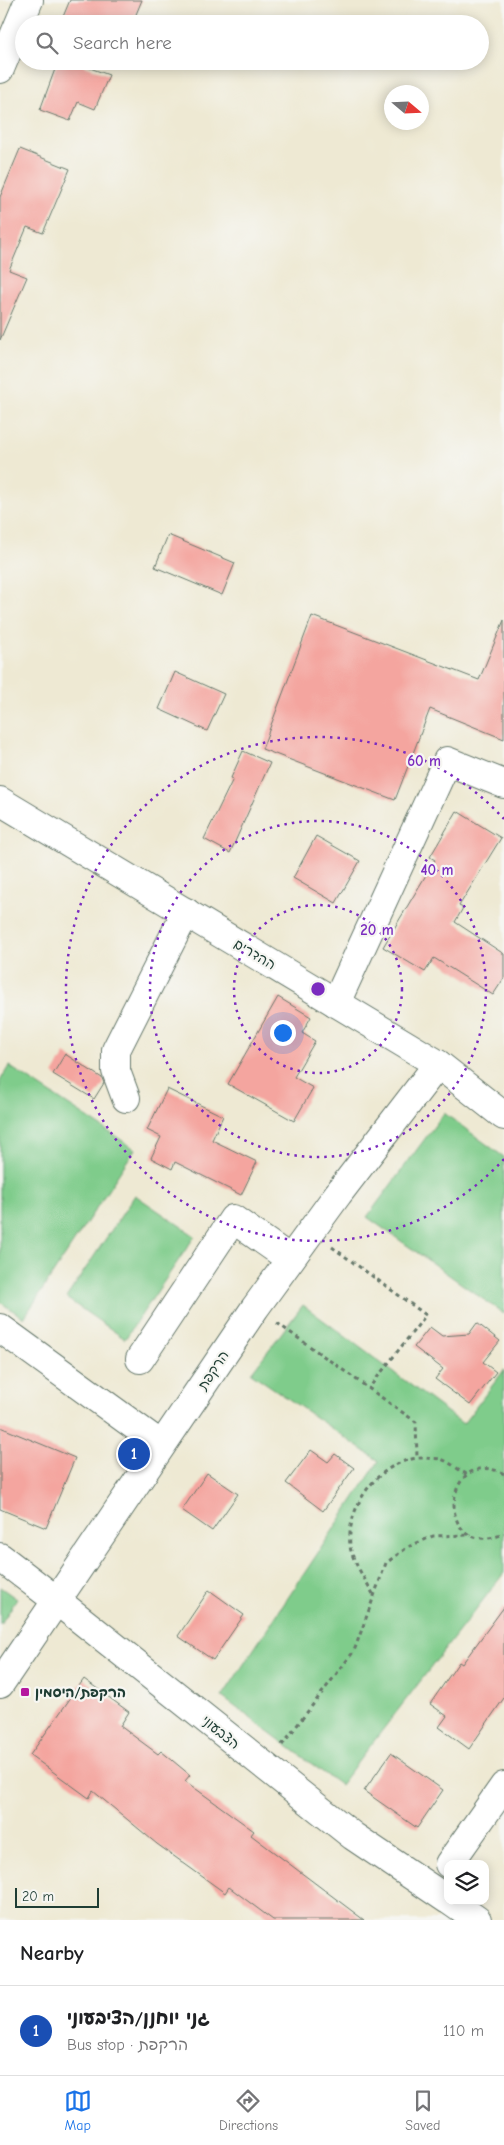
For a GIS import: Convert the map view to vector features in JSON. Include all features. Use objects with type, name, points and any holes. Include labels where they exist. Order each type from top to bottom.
[{"type":"main road","points":[[23,15],[29,0]]},
{"type":"main road","points":[[0,69],[15,33]]},
{"type":"main road","points":[[336,1003],[447,761],[504,784]]},
{"type":"main road","name":"ההדרים","points":[[0,801],[438,1064],[504,1116]]},
{"type":"main road","points":[[126,1098],[116,1071],[116,1050],[186,912]]},
{"type":"main road","name":"הרקפת","points":[[0,1684],[255,1308],[310,1232],[438,1064]]},
{"type":"main road","points":[[140,1359],[233,1218],[290,1260]]},
{"type":"main road","points":[[0,1328],[161,1446]]},
{"type":"main road","name":"הצבעוני","points":[[0,1558],[56,1600],[265,1768],[353,1836],[478,1920]]},
{"type":"main road","points":[[451,1860],[504,1786]]},
{"type":"path","points":[[310,1232],[426,1315],[369,1388]]},
{"type":"path","points":[[255,1308],[416,1422],[416,1458]]},
{"type":"path","points":[[373,1594],[350,1547],[352,1524],[361,1500],[372,1482],[397,1462],[416,1458],[441,1459],[468,1476]]},
{"type":"path","points":[[504,1474],[490,1469],[478,1470],[468,1476],[454,1493],[452,1505],[455,1517],[462,1527],[471,1534],[482,1538],[494,1538],[504,1534]]},
{"type":"path","points":[[265,1768],[354,1651],[373,1594],[386,1563],[408,1547],[433,1536],[471,1534]]},
{"type":"green space","points":[[9,1066],[135,1149],[24,1318],[0,1302],[0,1081]]},
{"type":"green space","points":[[444,1113],[504,1157],[504,1314],[367,1217]]},
{"type":"green space","points":[[135,1195],[195,1236],[125,1339],[66,1298]]},
{"type":"green space","points":[[303,1305],[463,1424],[504,1370],[504,1573],[340,1785],[222,1697],[379,1461],[251,1373]]},
{"type":"green space","points":[[0,1587],[17,1599],[0,1625]]},
{"type":"building","points":[[70,0],[142,0],[136,15],[64,15]]},
{"type":"building","points":[[55,70],[95,70],[109,75],[95,109],[78,102],[70,121],[40,110]]},
{"type":"building","points":[[20,149],[70,169],[43,233],[27,227],[9,270],[27,277],[0,340],[0,197]]},
{"type":"building","points":[[168,535],[235,563],[222,595],[155,567]]},
{"type":"building","points":[[312,616],[479,680],[504,620],[504,739],[430,709],[395,800],[262,749]]},
{"type":"building","points":[[175,672],[224,694],[207,731],[159,709]]},
{"type":"building","points":[[243,751],[270,763],[230,853],[204,839],[233,779],[231,778]]},
{"type":"building","points":[[457,811],[501,838],[459,906],[463,908],[455,922],[504,954],[504,978],[493,995],[434,958],[425,972],[383,947],[435,860],[430,857]]},
{"type":"building","points":[[316,836],[360,861],[336,903],[293,878]]},
{"type":"building","points":[[278,997],[311,1017],[302,1033],[315,1041],[294,1077],[313,1088],[294,1121],[228,1084]]},
{"type":"building","points":[[65,1054],[102,1078],[104,1083],[94,1099],[53,1074]]},
{"type":"building","points":[[167,1089],[223,1116],[212,1140],[257,1162],[241,1195],[175,1162],[172,1169],[151,1158],[161,1137],[147,1130]]},
{"type":"building","points":[[477,1323],[500,1341],[483,1362],[496,1372],[470,1405],[435,1379],[443,1369],[414,1347],[430,1327],[442,1336],[469,1334]]},
{"type":"building","points":[[0,1427],[75,1458],[46,1528],[0,1509]]},
{"type":"building","points":[[311,1450],[328,1462],[335,1454],[354,1468],[323,1511],[286,1483]]},
{"type":"building","points":[[207,1473],[238,1494],[212,1531],[182,1510]]},
{"type":"building","points":[[209,1590],[244,1615],[213,1660],[178,1636]]},
{"type":"building","points":[[504,1607],[504,1698],[469,1749],[439,1727],[447,1716],[430,1704],[459,1662],[462,1664]]},
{"type":"building","points":[[84,1679],[129,1712],[120,1726],[158,1754],[161,1751],[190,1775],[185,1781],[254,1831],[251,1835],[364,1920],[273,1920],[229,1887],[225,1893],[157,1844],[93,1791],[89,1798],[30,1755]]},
{"type":"building","points":[[391,1753],[443,1790],[417,1828],[364,1791]]},
{"type":"place","name":"גני יוחנן/הציבעוני","points":[[134,1454]]},
{"type":"place","name":"הרקפת/היסמין","points":[[25,1692]]}]
